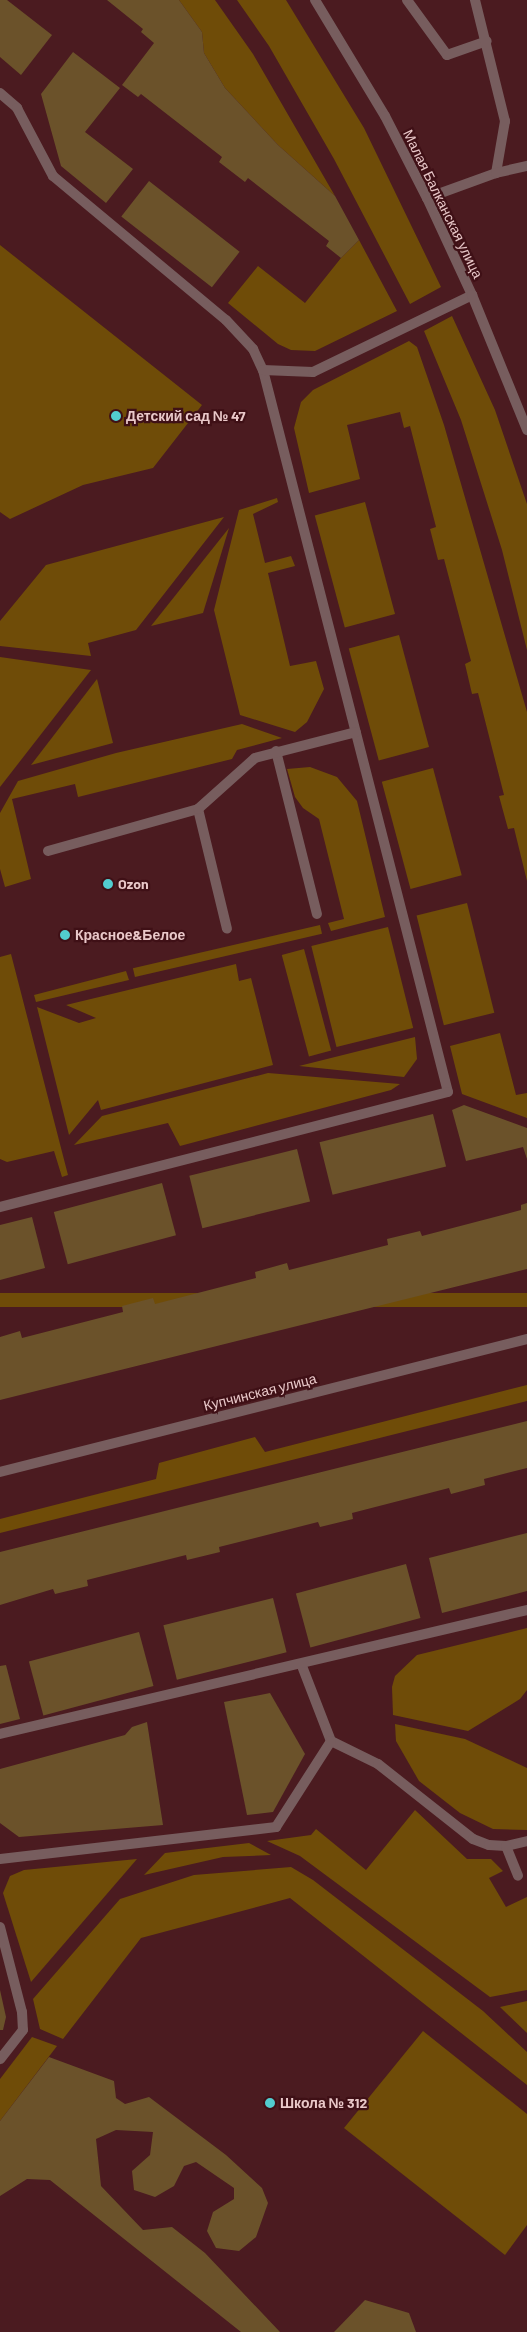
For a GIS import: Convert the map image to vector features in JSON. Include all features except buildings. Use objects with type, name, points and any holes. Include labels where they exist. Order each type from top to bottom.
[{"type":"street","name":"Малая Балканская улица","points":[[315,0],[385,116],[428,198],[472,295],[527,430]]},
{"type":"street","points":[[407,0],[447,55],[487,41]]},
{"type":"street","points":[[475,0],[506,121],[496,173]]},
{"type":"street","points":[[0,94],[17,108],[53,176],[226,320],[253,348],[263,370],[448,1092],[0,1206]]},
{"type":"street","points":[[428,198],[496,173],[527,166]]},
{"type":"street","points":[[263,370],[312,372],[472,295]]},
{"type":"street","points":[[48,851],[198,809],[255,758],[276,751],[356,732]]},
{"type":"street","points":[[276,751],[318,914]]},
{"type":"street","points":[[198,809],[228,929]]},
{"type":"street","name":"Купчинская улица","points":[[0,1472],[527,1339]]},
{"type":"street","points":[[0,1734],[302,1666],[527,1610]]},
{"type":"street","points":[[302,1666],[331,1741],[378,1764],[473,1839],[489,1845],[506,1846],[527,1841]]},
{"type":"street","points":[[0,1859],[276,1827],[331,1741]]},
{"type":"street","points":[[506,1846],[518,1876]]},
{"type":"street","points":[[0,1927],[22,2012],[22,2030],[0,2059]]},
{"type":"shaded area","points":[[0,0],[7,0],[52,35],[21,75],[0,57]]},
{"type":"shaded area","points":[[107,0],[179,0],[202,32],[204,53],[225,88],[278,145],[335,196],[359,240],[341,258],[326,246],[329,241],[248,178],[245,182],[219,162],[222,157],[141,94],[138,97],[122,85],[154,43],[141,32],[143,29]]},
{"type":"shaded area","points":[[179,0],[215,0],[253,54],[335,196],[278,145],[225,88],[204,53],[202,32]]},
{"type":"shaded area","points":[[237,0],[286,0],[364,128],[441,287],[410,304],[334,159],[269,46]]},
{"type":"shaded area","points":[[73,52],[120,88],[85,132],[133,169],[106,203],[61,166],[41,94]]},
{"type":"shaded area","points":[[149,181],[240,252],[212,287],[121,216]]},
{"type":"shaded area","points":[[359,240],[397,311],[315,351],[291,350],[278,344],[228,303],[258,266],[305,303],[341,258]]},
{"type":"shaded area","points":[[0,245],[202,405],[153,468],[83,485],[10,519],[0,512]]},
{"type":"shaded area","points":[[452,316],[495,410],[527,504],[527,650],[502,550],[461,420],[424,331]]},
{"type":"shaded area","points":[[409,341],[417,347],[444,425],[527,712],[527,881],[514,828],[508,829],[499,796],[504,795],[478,693],[472,694],[465,664],[471,661],[444,559],[438,560],[430,529],[436,527],[410,426],[404,428],[400,412],[347,425],[360,479],[309,493],[294,428],[301,402],[313,390]]},
{"type":"shaded area","points":[[277,498],[278,502],[253,514],[265,563],[291,556],[295,566],[268,573],[290,666],[316,661],[324,689],[307,722],[295,732],[240,715],[214,610],[239,510]]},
{"type":"shaded area","points":[[365,502],[395,614],[345,628],[315,515]]},
{"type":"shaded area","points":[[224,517],[136,630],[88,643],[91,656],[0,646],[0,621],[46,565]]},
{"type":"shaded area","points":[[229,528],[203,613],[151,626]]},
{"type":"shaded area","points":[[399,635],[429,747],[379,761],[349,648]]},
{"type":"shaded area","points":[[0,657],[91,670],[0,787]]},
{"type":"shaded area","points":[[97,679],[113,743],[31,765]]},
{"type":"shaded area","points":[[242,724],[282,738],[237,750],[232,759],[78,797],[75,784],[12,799],[31,879],[5,887],[0,869],[0,813],[18,781],[116,753]]},
{"type":"shaded area","points":[[310,767],[337,777],[357,801],[385,917],[331,931],[328,923],[344,919],[319,819],[303,808],[295,797],[287,769]]},
{"type":"shaded area","points":[[433,768],[462,875],[411,889],[382,782]]},
{"type":"shaded area","points":[[467,903],[494,1013],[444,1025],[417,916]]},
{"type":"shaded area","points":[[320,925],[322,934],[135,977],[133,968]]},
{"type":"shaded area","points":[[388,927],[413,1028],[337,1047],[311,946]]},
{"type":"shaded area","points":[[304,949],[331,1050],[309,1056],[282,955]]},
{"type":"shaded area","points":[[11,954],[68,1175],[62,1177],[54,1151],[7,1162],[0,1159],[0,957]]},
{"type":"shaded area","points":[[236,964],[239,981],[251,978],[273,1065],[101,1110],[98,1100],[69,1135],[37,1007],[79,1023],[96,1018],[66,1005]]},
{"type":"shaded area","points":[[126,971],[129,980],[36,1002],[34,995]]},
{"type":"shaded area","points":[[500,1033],[516,1095],[527,1093],[527,1118],[462,1094],[450,1046]]},
{"type":"shaded area","points":[[415,1037],[417,1059],[404,1077],[299,1066]]},
{"type":"shaded area","points":[[268,1073],[400,1084],[391,1090],[180,1146],[168,1123],[74,1145],[102,1116]]},
{"type":"shaded area","points":[[464,1105],[527,1128],[527,1159],[523,1147],[466,1161],[452,1110]]},
{"type":"shaded area","points":[[433,1114],[446,1166],[333,1195],[319,1142]]},
{"type":"shaded area","points":[[297,1149],[310,1201],[202,1228],[189,1176]]},
{"type":"shaded area","points":[[162,1183],[176,1235],[68,1264],[54,1212]]},
{"type":"shaded area","points":[[527,1203],[527,1269],[0,1400],[0,1337],[20,1331],[22,1338],[123,1312],[122,1306],[153,1298],[155,1304],[256,1278],[255,1272],[287,1263],[289,1270],[388,1245],[387,1239],[420,1231],[422,1236],[521,1210],[521,1205]]},
{"type":"shaded area","points":[[32,1217],[45,1268],[0,1280],[0,1225]]},
{"type":"shaded area","points":[[0,1293],[527,1293],[527,1307],[0,1307]]},
{"type":"shaded area","points":[[527,1385],[527,1401],[0,1533],[0,1519],[156,1479],[159,1463],[255,1437],[265,1452]]},
{"type":"shaded area","points":[[527,1421],[527,1468],[484,1479],[485,1485],[451,1494],[449,1488],[352,1513],[353,1519],[320,1527],[318,1522],[219,1547],[220,1552],[187,1560],[186,1555],[87,1580],[88,1586],[55,1594],[53,1589],[0,1605],[0,1552]]},
{"type":"shaded area","points":[[527,1533],[527,1591],[442,1613],[429,1558]]},
{"type":"shaded area","points":[[406,1564],[420,1618],[310,1648],[296,1594]]},
{"type":"shaded area","points":[[273,1598],[287,1652],[177,1680],[163,1625]]},
{"type":"shaded area","points":[[527,1628],[527,1690],[520,1699],[468,1731],[393,1715],[392,1687],[395,1676],[417,1655]]},
{"type":"shaded area","points":[[139,1632],[153,1686],[43,1716],[29,1662]]},
{"type":"shaded area","points":[[6,1665],[20,1719],[0,1724],[0,1666]]},
{"type":"shaded area","points":[[270,1693],[305,1754],[273,1812],[247,1815],[224,1702]]},
{"type":"shaded area","points":[[147,1722],[163,1825],[19,1837],[0,1823],[0,1769],[125,1735],[132,1727]]},
{"type":"shaded area","points":[[395,1724],[465,1739],[527,1768],[527,1830],[493,1829],[460,1813],[419,1781],[396,1741]]},
{"type":"shaded area","points":[[415,1810],[467,1859],[491,1859],[503,1871],[489,1878],[506,1907],[527,1897],[527,1990],[490,1997],[300,1856],[267,1841],[311,1835],[316,1829],[366,1870]]},
{"type":"shaded area","points":[[249,1843],[271,1855],[223,1857],[144,1875],[165,1853]]},
{"type":"shaded area","points":[[137,1859],[31,1982],[3,1893],[10,1876],[24,1870]]},
{"type":"shaded area","points":[[291,1867],[313,1880],[483,2011],[527,2052],[527,2085],[290,1898],[141,1938],[63,2039],[40,2029],[33,1999],[120,1899],[194,1875]]},
{"type":"shaded area","points":[[0,1990],[6,2017],[3,2030],[0,2030]]},
{"type":"shaded area","points":[[527,2001],[527,2033],[500,2007]]},
{"type":"shaded area","points":[[423,2031],[527,2114],[527,2225],[505,2255],[344,2128]]},
{"type":"shaded area","points":[[32,2037],[57,2046],[0,2121],[0,2079]]},
{"type":"shaded area","points":[[49,2057],[114,2081],[116,2098],[125,2104],[149,2097],[226,2155],[262,2188],[268,2203],[256,2237],[239,2251],[216,2248],[207,2231],[213,2212],[234,2199],[234,2188],[196,2162],[184,2166],[174,2186],[155,2197],[134,2190],[132,2171],[150,2155],[153,2132],[116,2130],[96,2139],[101,2186],[143,2230],[172,2227],[205,2253],[280,2332],[241,2332],[50,2180],[27,2179],[0,2196],[0,2121]]},
{"type":"shaded area","points":[[365,2300],[409,2313],[416,2332],[334,2332]]},
{"type":"place","name":"Детский сад № 47","points":[[116,416]]},
{"type":"place","name":"Ozon","points":[[108,884]]},
{"type":"place","name":"Красное&Белое","points":[[65,935]]},
{"type":"place","name":"Школа № 312","points":[[270,2103]]}]
